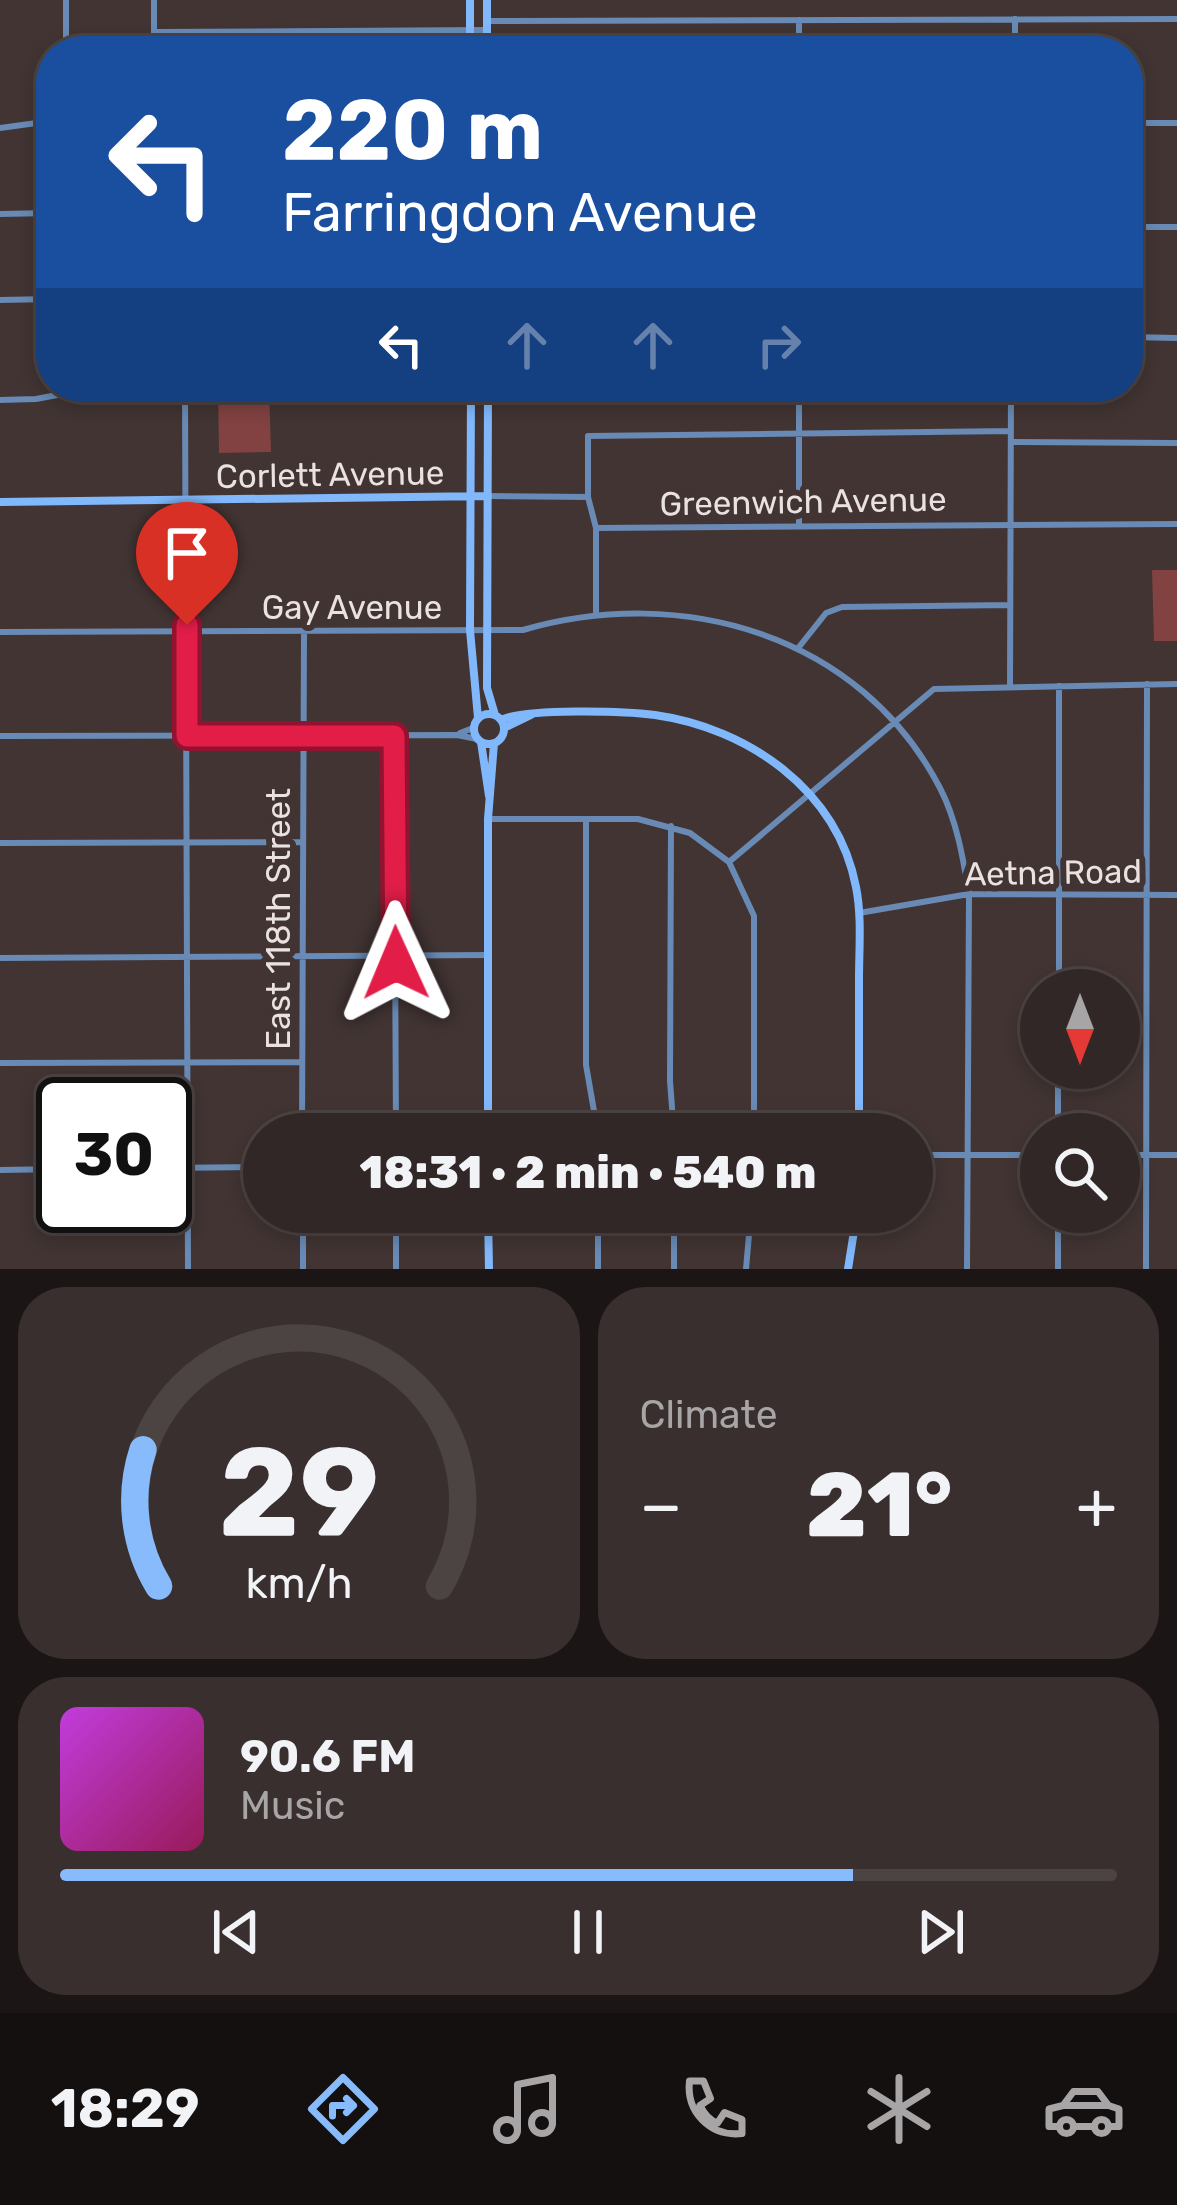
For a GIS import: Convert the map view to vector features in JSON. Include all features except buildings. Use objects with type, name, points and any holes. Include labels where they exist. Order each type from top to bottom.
[{"type":"main road","points":[[470,0],[470,36]]},
{"type":"main road","points":[[487,0],[487,36]]},
{"type":"main road","points":[[471,402],[470,630],[477,732],[489,797]]},
{"type":"main road","points":[[488,402],[487,688],[500,721],[488,819],[488,1113]]},
{"type":"main road","name":"Corlett Avenue","points":[[0,502],[488,496]]},
{"type":"main road","points":[[477,732],[532,714],[641,713],[684,719],[734,736],[809,791],[850,863],[859,913],[859,1113]]},
{"type":"main road","points":[[477,732],[494,743]]},
{"type":"main road","points":[[488,1233],[489,1269]]},
{"type":"main road","points":[[848,1269],[853,1233]]},
{"type":"street","points":[[66,0],[66,36]]},
{"type":"street","points":[[154,0],[154,36]]},
{"type":"street","points":[[1015,19],[1015,36]]},
{"type":"street","points":[[154,32],[470,30],[487,25],[799,20],[1177,19]]},
{"type":"street","points":[[799,20],[799,36]]},
{"type":"street","points":[[0,128],[36,123]]},
{"type":"street","points":[[1143,123],[1177,123]]},
{"type":"street","points":[[0,214],[36,213]]},
{"type":"street","points":[[1143,227],[1177,227]]},
{"type":"street","points":[[0,300],[36,299]]},
{"type":"street","points":[[1143,337],[1177,338]]},
{"type":"street","points":[[0,400],[36,399]]},
{"type":"street","points":[[185,402],[187,1077]]},
{"type":"street","points":[[799,402],[800,525]]},
{"type":"street","points":[[1010,686],[1011,402]]},
{"type":"street","points":[[596,616],[596,528],[588,497],[588,436],[1011,431]]},
{"type":"street","points":[[1011,442],[1177,443]]},
{"type":"street","name":"Corlett Avenue","points":[[488,496],[588,497]]},
{"type":"street","name":"Greenwich Avenue","points":[[596,528],[1177,524]]},
{"type":"street","points":[[799,647],[826,613],[842,608],[1010,605]]},
{"type":"street","name":"Gay Avenue","points":[[0,632],[523,630],[566,617],[704,619],[799,647],[857,685],[894,720],[940,788],[954,820],[969,893],[967,1269]]},
{"type":"street","name":"East 118th Street","points":[[302,1113],[304,632]]},
{"type":"street","points":[[1145,1269],[1147,684]]},
{"type":"street","points":[[729,862],[934,689],[1177,684]]},
{"type":"street","points":[[1059,686],[1059,969]]},
{"type":"street","points":[[0,736],[477,732]]},
{"type":"street","points":[[394,736],[396,1113]]},
{"type":"street","points":[[488,819],[638,819],[691,832],[729,862],[754,916],[754,1113]]},
{"type":"street","points":[[586,820],[586,1065],[594,1113]]},
{"type":"street","points":[[671,825],[674,1113]]},
{"type":"street","points":[[0,843],[303,842]]},
{"type":"street","name":"Aetna Road","points":[[859,913],[969,893],[1177,895]]},
{"type":"street","points":[[0,958],[488,956]]},
{"type":"street","points":[[0,1064],[302,1062]]},
{"type":"street","points":[[933,1155],[1020,1155]]},
{"type":"street","points":[[1140,1155],[1177,1155]]},
{"type":"street","points":[[192,1168],[243,1167]]},
{"type":"street","points":[[0,1169],[36,1169]]},
{"type":"street","points":[[188,1233],[188,1269]]},
{"type":"street","points":[[303,1233],[303,1269]]},
{"type":"street","points":[[396,1233],[396,1269]]},
{"type":"street","points":[[598,1233],[598,1269]]},
{"type":"street","points":[[674,1233],[674,1269]]},
{"type":"street","points":[[746,1269],[749,1233]]},
{"type":"street","points":[[1058,1233],[1058,1269]]},
{"type":"shaded area","points":[[218,402],[269,402],[271,452],[219,453]]},
{"type":"shaded area","points":[[1152,570],[1177,570],[1177,641],[1154,641]]},
{"type":"route","points":[[187,625],[187,736],[394,736],[396,963]]}]
